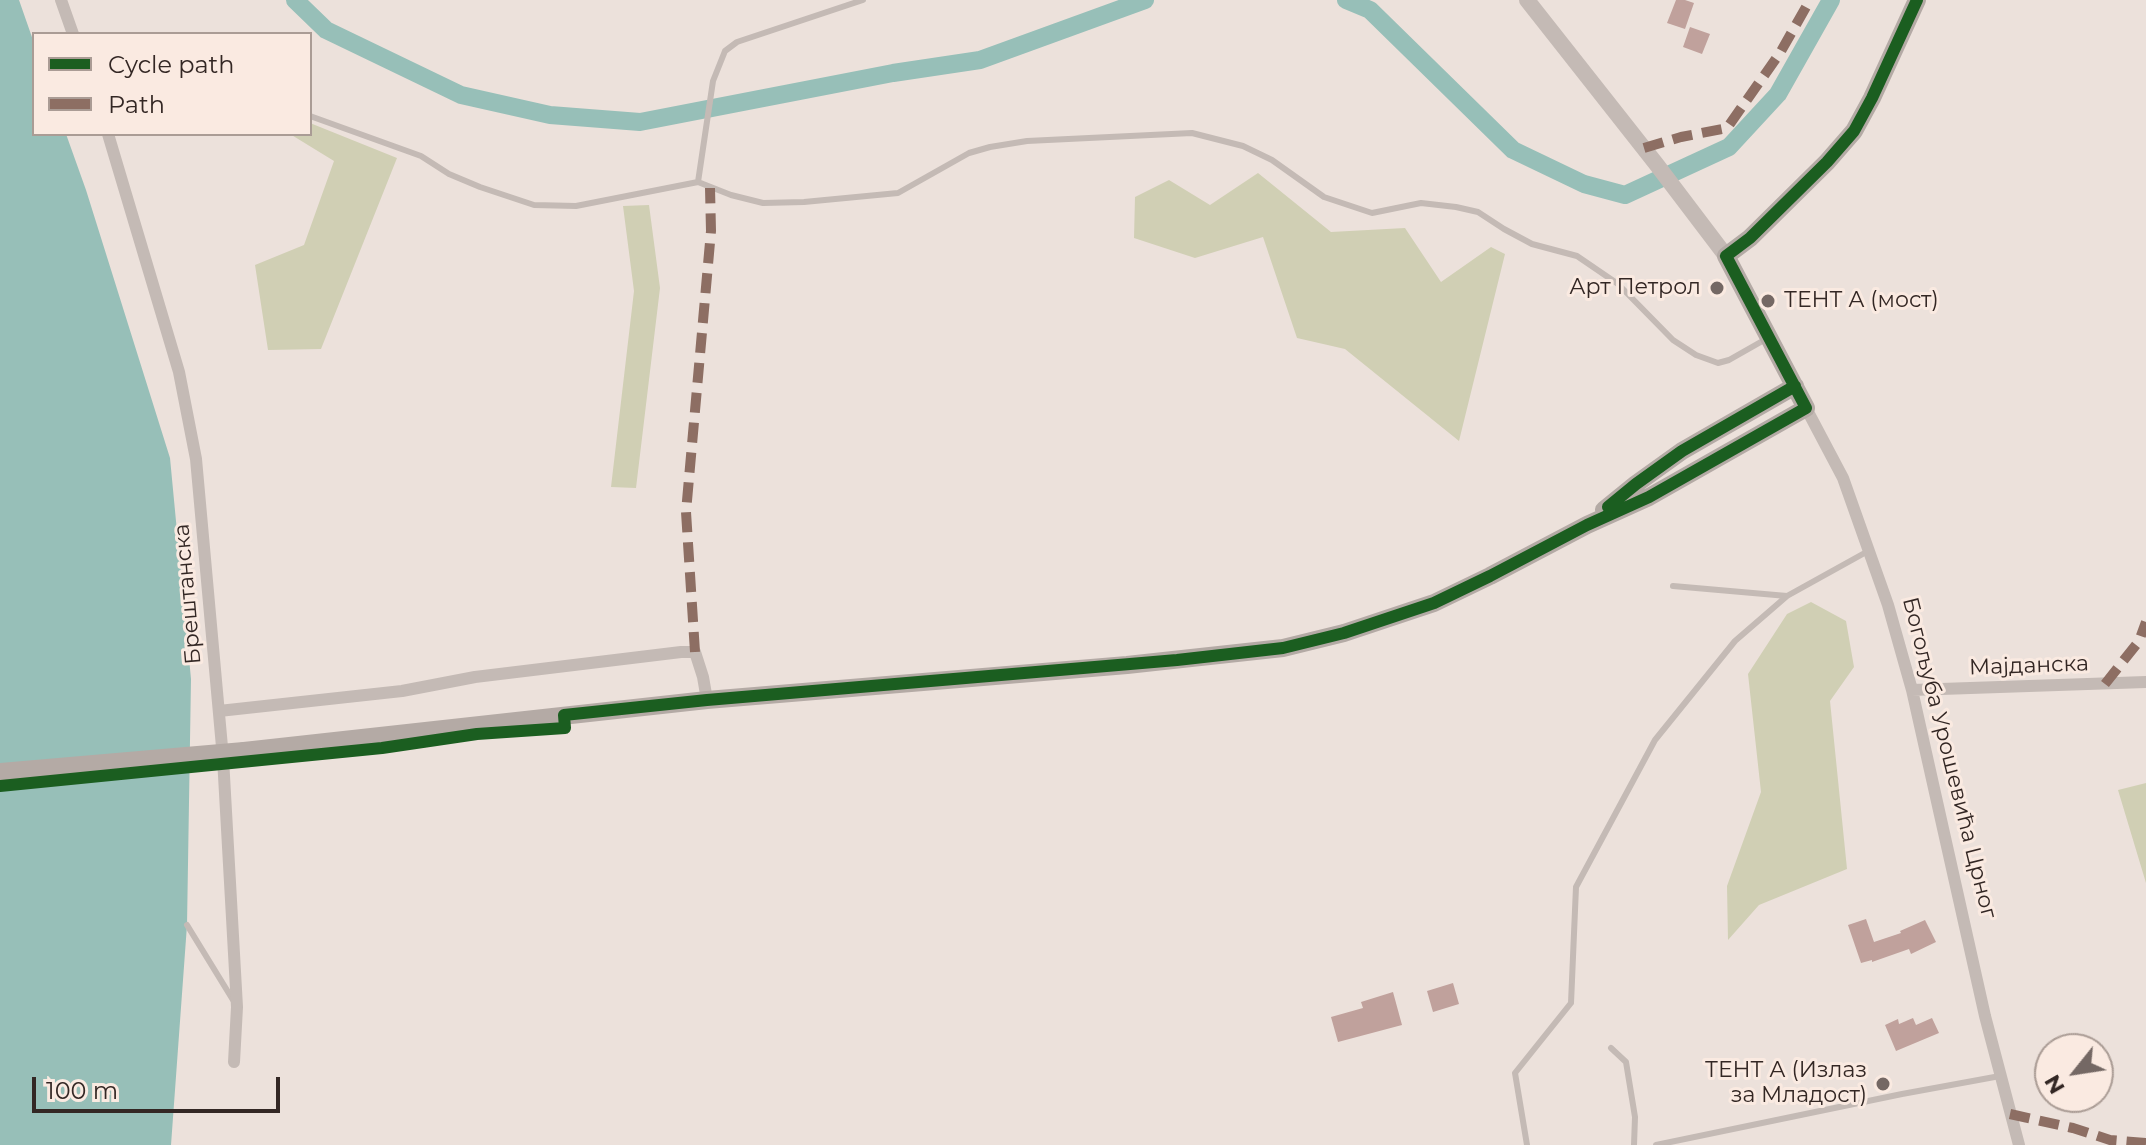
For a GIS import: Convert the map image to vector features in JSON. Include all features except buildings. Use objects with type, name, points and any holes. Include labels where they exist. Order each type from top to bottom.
[{"type":"main road","points":[[1726,256],[1750,238],[1854,131],[1917,0]]},
{"type":"main road","name":"Богољуба Урошевића Црног","points":[[1726,256],[1806,408]]},
{"type":"main road","points":[[1587,525],[1682,451],[1795,386]]},
{"type":"main road","points":[[0,772],[244,751],[707,700],[1127,665],[1283,648],[1344,633],[1434,603],[1649,497],[1806,408]]},
{"type":"street","points":[[61,0],[72,32]]},
{"type":"street","name":"Богољуба Урошевића Црног","points":[[1527,0],[1726,256]]},
{"type":"street","name":"Брештанска","points":[[109,136],[179,372],[196,459],[219,711],[237,1007],[234,1062]]},
{"type":"street","name":"Богољуба Урошевића Црног","points":[[1806,408],[1843,478],[1888,605],[1912,690],[2000,1076],[2019,1145]]},
{"type":"street","points":[[219,711],[402,691],[475,677],[681,652],[695,652],[707,700]]},
{"type":"street","name":"Мајданска","points":[[1912,690],[2146,682]]},
{"type":"lane","points":[[698,182],[713,81],[725,51],[737,42],[863,0]]},
{"type":"lane","points":[[312,117],[421,156],[449,174],[534,205],[576,206],[698,182],[763,203],[898,193],[969,153],[990,147],[1027,141],[1192,133],[1243,146],[1272,160],[1324,197],[1372,213],[1421,203],[1478,212],[1532,244],[1577,256],[1618,284],[1673,340],[1696,355],[1718,363],[1769,337]]},
{"type":"lane","points":[[1527,1145],[1515,1073],[1571,1003],[1576,887],[1655,740],[1735,641],[1787,596],[1870,550]]},
{"type":"lane","points":[[1673,586],[1787,596]]},
{"type":"lane","points":[[187,925],[237,1007]]},
{"type":"lane","points":[[1611,1048],[1626,1062],[1635,1117],[1634,1145]]},
{"type":"lane","points":[[1656,1145],[2000,1076]]},
{"type":"green space","points":[[312,124],[397,158],[321,349],[268,350],[255,265],[304,245],[334,161],[293,136],[312,136]]},
{"type":"green space","points":[[1258,173],[1331,232],[1405,228],[1441,282],[1491,247],[1505,254],[1459,441],[1345,349],[1297,338],[1263,237],[1195,258],[1134,238],[1135,197],[1169,180],[1210,205]]},
{"type":"green space","points":[[649,205],[660,288],[636,488],[611,487],[634,291],[623,206]]},
{"type":"green space","points":[[1811,602],[1846,621],[1854,667],[1830,701],[1847,869],[1759,905],[1728,940],[1727,886],[1761,792],[1748,674],[1787,614]]},
{"type":"green space","points":[[2146,783],[2146,883],[2118,790]]},
{"type":"water","points":[[0,0],[19,0],[32,37],[32,136],[67,136],[170,458],[191,679],[187,925],[171,1145],[0,1145]]},
{"type":"waterway","points":[[295,0],[326,30],[461,95],[550,115],[640,122],[893,73],[980,60],[1145,0]]},
{"type":"waterway","points":[[1346,0],[1370,10],[1513,150],[1584,184],[1625,195],[1729,147],[1778,94],[1831,0]]},
{"type":"marked path","points":[[1644,148],[1727,128],[1780,53],[1810,0]]},
{"type":"marked path","points":[[695,652],[686,512],[711,231],[710,188]]},
{"type":"marked path","points":[[2105,684],[2139,641],[2146,622]]},
{"type":"marked path","points":[[2010,1114],[2110,1140],[2146,1143]]},
{"type":"cycle path","points":[[0,786],[382,748],[477,734],[565,728],[564,715],[1283,648],[1344,633],[1434,603],[1649,497],[1806,408],[1726,256],[1750,238],[1854,131],[1917,0]]},
{"type":"cycle path","points":[[1608,507],[1682,451],[1795,386]]},
{"type":"place","name":"Арт Петрол","points":[[1717,288]]},
{"type":"place","name":"ТЕНТ А (мост)","points":[[1768,301]]},
{"type":"place","name":"ТЕНТ А (Излаз за Младост)","points":[[1883,1084]]}]
